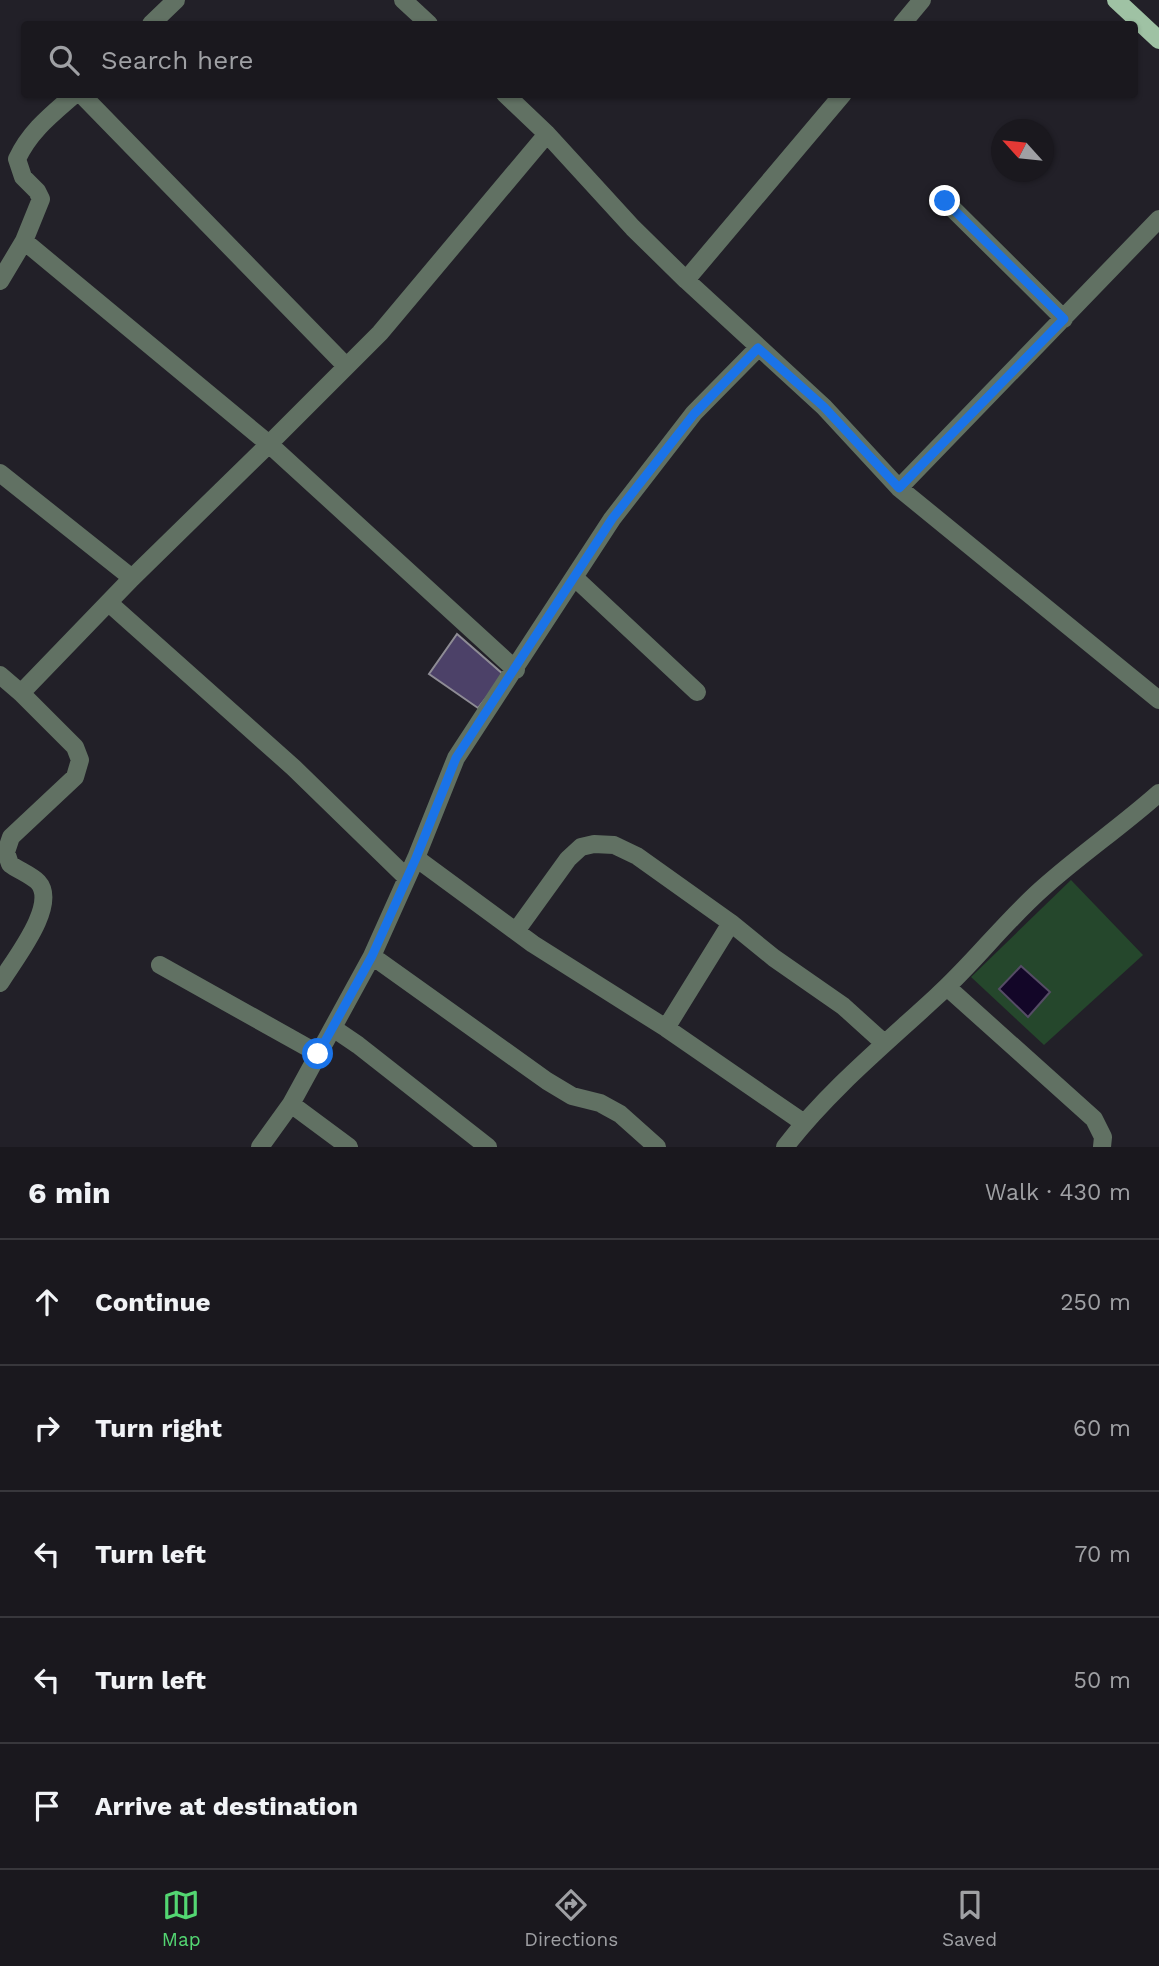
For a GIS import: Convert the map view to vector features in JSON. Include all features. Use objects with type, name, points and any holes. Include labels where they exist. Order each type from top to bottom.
[{"type":"main road","points":[[1116,0],[1159,40]]},
{"type":"street","points":[[154,21],[176,0]]},
{"type":"street","points":[[403,0],[426,21]]},
{"type":"street","points":[[904,21],[922,0]]},
{"type":"street","points":[[0,281],[24,241],[41,199],[23,177],[17,159],[26,141],[39,125],[70,98]]},
{"type":"street","points":[[85,98],[346,366]]},
{"type":"street","points":[[509,98],[547,134],[633,228],[824,407],[899,488],[1159,700]]},
{"type":"street","points":[[686,280],[840,98]]},
{"type":"street","points":[[21,693],[132,578],[380,333],[547,134]]},
{"type":"street","points":[[945,201],[1064,319]]},
{"type":"street","points":[[899,488],[1159,219]]},
{"type":"street","points":[[24,241],[269,444],[516,670]]},
{"type":"street","points":[[260,1147],[291,1104],[372,956],[416,858],[456,758],[516,670],[612,519],[694,414],[758,348]]},
{"type":"street","points":[[0,473],[132,578]]},
{"type":"street","points":[[575,578],[697,692]]},
{"type":"street","points":[[109,603],[294,768],[407,878]]},
{"type":"street","points":[[0,676],[75,747],[80,760],[75,777],[11,837],[6,852],[10,864],[38,882],[45,896],[42,915],[0,982]]},
{"type":"street","points":[[785,1147],[804,1123],[884,1043],[947,987],[1043,888],[1129,821],[1159,793]]},
{"type":"street","points":[[516,931],[568,859],[581,847],[594,844],[614,845],[637,856],[731,923],[774,958],[843,1006],[884,1043]]},
{"type":"street","points":[[416,858],[516,931],[666,1028],[804,1123]]},
{"type":"street","points":[[666,1028],[731,923]]},
{"type":"street","points":[[372,956],[547,1082],[572,1096],[600,1103],[620,1114],[657,1147]]},
{"type":"street","points":[[160,965],[318,1054]]},
{"type":"street","points":[[947,987],[1094,1119],[1103,1137],[1102,1147]]},
{"type":"street","points":[[332,1028],[358,1045],[488,1147]]},
{"type":"street","points":[[291,1104],[349,1147]]},
{"type":"green space","points":[[1071,880],[1143,955],[1044,1045],[971,977]]},
{"type":"shaded area","points":[[1021,966],[1050,992],[1028,1017],[999,989]]},
{"type":"building","points":[[457,634],[504,675],[478,708],[429,674]]},
{"type":"route","points":[[318,1054],[372,956],[416,858],[456,758],[516,670],[612,519],[694,414],[758,348],[824,407],[899,488],[1064,319],[945,201]]}]
